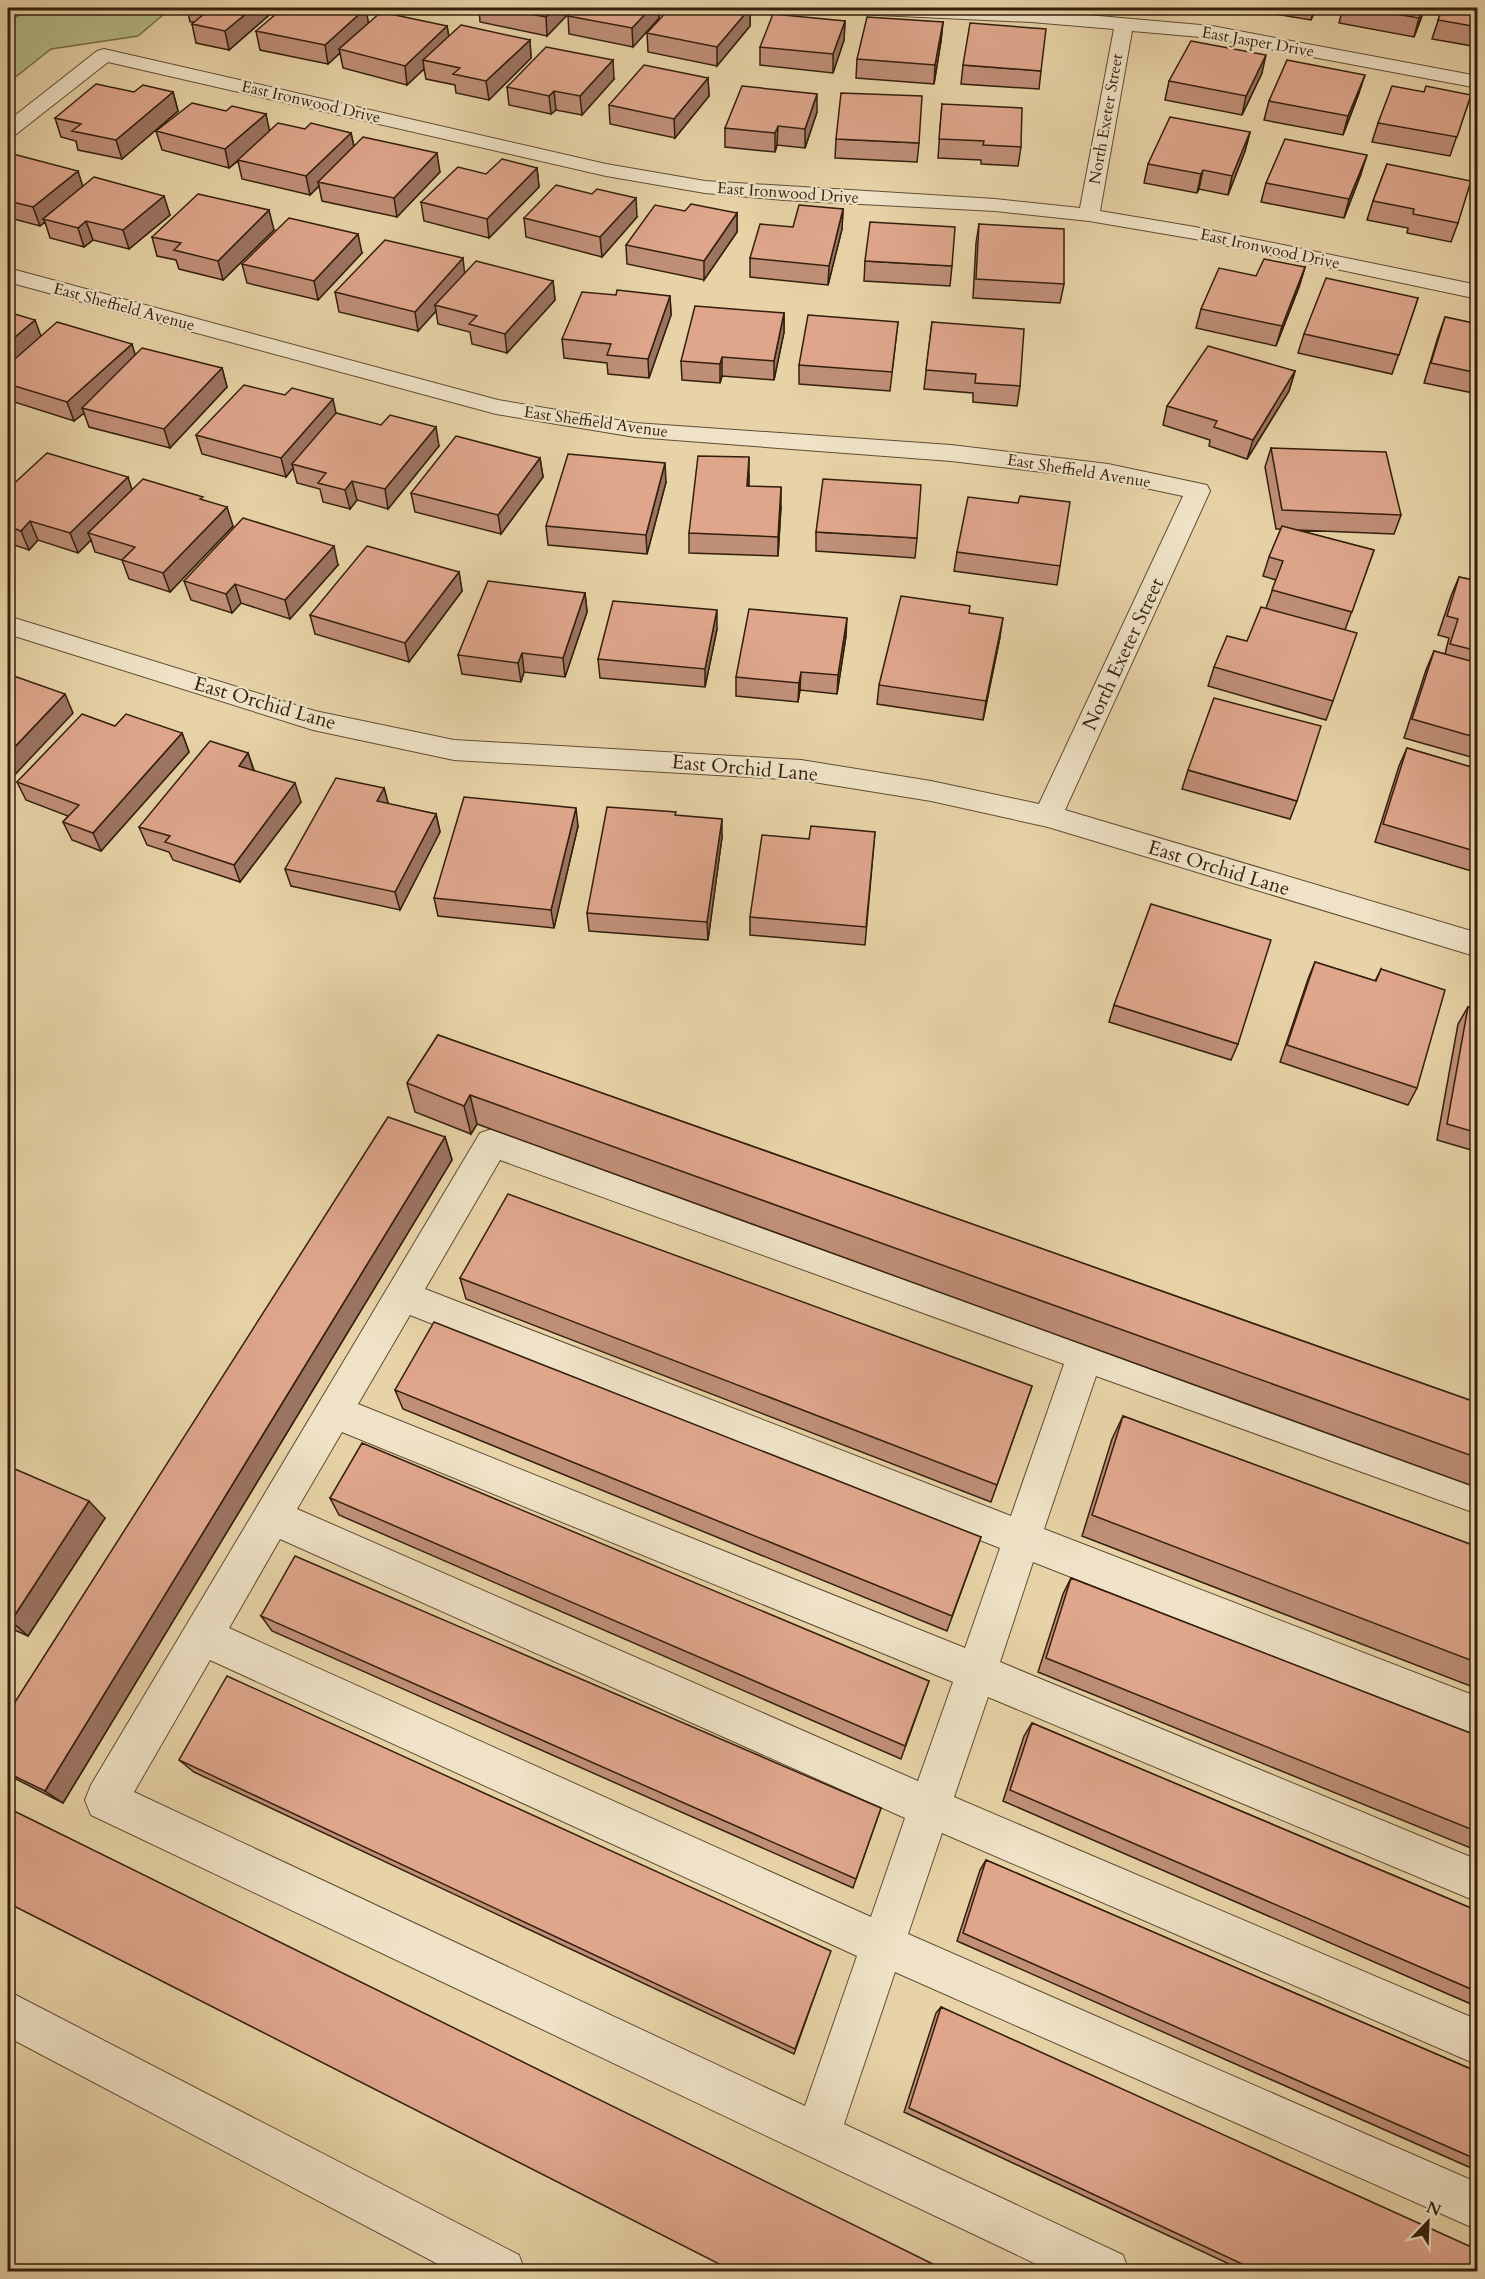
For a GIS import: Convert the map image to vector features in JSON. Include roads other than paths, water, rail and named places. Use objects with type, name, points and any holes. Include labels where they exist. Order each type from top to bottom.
[{"type":"street","name":"East Jasper Drive","points":[[857,8],[1031,16],[1212,33],[1478,82]]},
{"type":"street","name":"North Exeter Street","points":[[1089,215],[1124,24]]},
{"type":"street","name":"East Ironwood Drive","points":[[8,131],[104,55],[606,170],[705,186],[784,194],[994,205],[1089,215],[1195,233],[1478,292]]},
{"type":"street","name":"East Sheffield Avenue","points":[[8,275],[496,407],[635,430],[951,453],[1108,472],[1198,491]]},
{"type":"street","name":"North Exeter Street","points":[[1048,816],[1198,491]]},
{"type":"street","name":"East Orchid Lane","points":[[8,625],[313,720],[454,750],[801,770],[931,790],[1048,816],[1478,945]]},
{"type":"street","points":[[1106,2271],[106,1800],[492,1143],[1478,1496]]},
{"type":"street","points":[[401,1296],[1478,1718]]},
{"type":"street","points":[[817,2136],[1085,1355]]},
{"type":"street","points":[[334,1411],[976,1672],[1478,1881]]},
{"type":"street","points":[[272,1517],[929,1807],[1478,2043]]},
{"type":"street","points":[[201,1636],[883,1945],[1478,2207]]},
{"type":"street","points":[[8,2013],[502,2271]]}]
